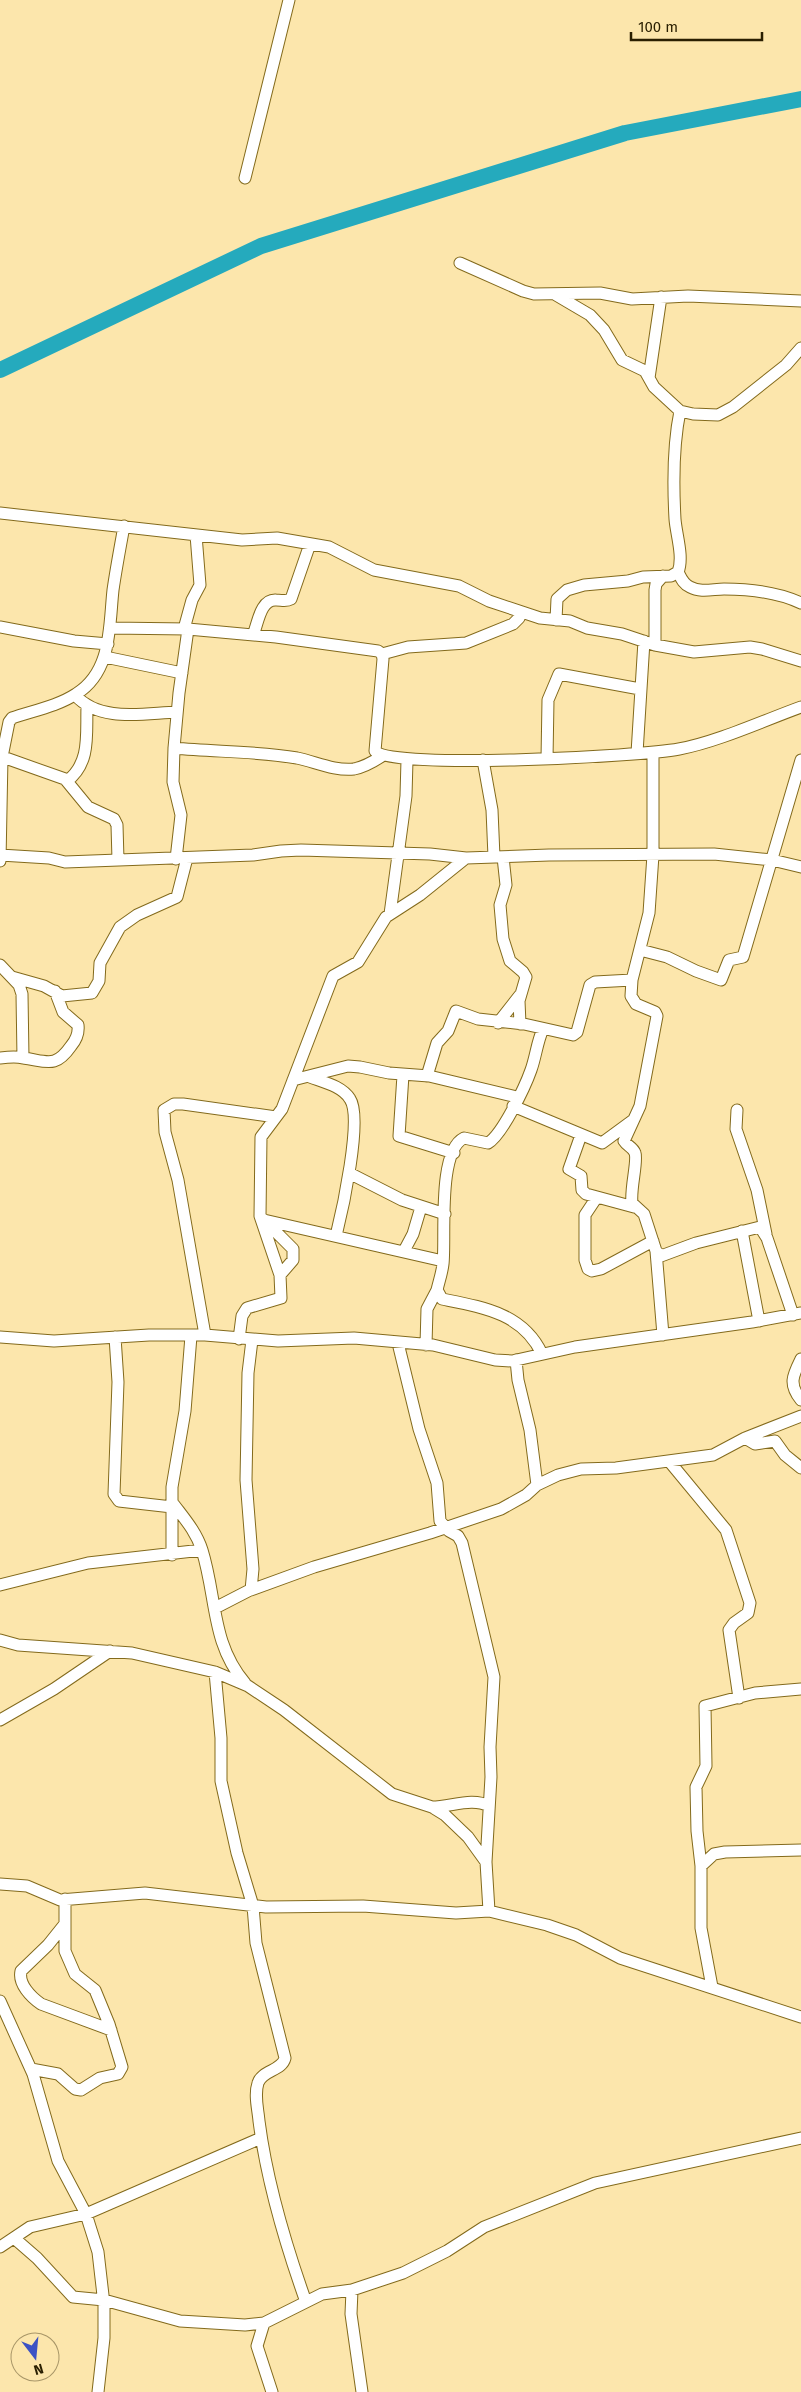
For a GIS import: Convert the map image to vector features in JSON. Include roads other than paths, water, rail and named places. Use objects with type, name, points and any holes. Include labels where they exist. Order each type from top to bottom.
[{"type":"street","points":[[245,178],[289,0]]},
{"type":"street","points":[[460,263],[527,292],[553,294],[600,293],[640,299],[688,296],[801,302]]},
{"type":"street","points":[[553,294],[590,315],[604,330],[622,360],[645,371],[654,387],[680,411],[700,414],[722,413],[740,402],[786,365],[801,348]]},
{"type":"street","points":[[648,378],[661,297]]},
{"type":"street","points":[[680,411],[675,437],[675,519],[680,562],[678,572],[686,585],[698,590],[767,592],[801,603]]},
{"type":"street","points":[[0,513],[253,541],[277,538],[329,547],[374,570],[466,588],[489,601],[521,612],[556,620],[570,621],[587,628],[622,634],[655,645],[694,652],[750,647],[801,662]]},
{"type":"street","points":[[124,526],[113,590],[110,628],[105,657],[87,685],[75,695],[12,718],[9,722],[1,757],[0,858],[49,858],[65,862],[182,859],[253,855],[281,850],[397,853],[466,858],[714,854],[772,860],[801,867]]},
{"type":"street","points":[[12,977],[55,991],[64,996],[94,992],[99,981],[100,963],[115,933],[137,915],[177,897],[182,859],[181,815],[173,782],[174,748],[186,629],[192,600],[200,585],[196,535]]},
{"type":"street","points":[[253,635],[265,604],[270,600],[287,601],[291,598],[310,544]]},
{"type":"street","points":[[556,620],[557,599],[575,587],[671,576],[678,572]]},
{"type":"street","points":[[655,645],[655,590],[656,584],[663,576]]},
{"type":"street","points":[[110,628],[186,629],[253,635],[378,651],[382,654],[408,647],[466,643],[513,624],[520,618],[521,612]]},
{"type":"street","points":[[0,627],[74,641],[108,644]]},
{"type":"street","points":[[637,753],[644,641]]},
{"type":"street","points":[[382,654],[382,678],[374,747],[375,751],[382,756],[407,760],[547,760],[653,753],[688,747],[801,707]]},
{"type":"street","points":[[105,657],[182,673]]},
{"type":"street","points":[[547,760],[548,700],[558,674],[640,689]]},
{"type":"street","points":[[75,695],[87,707],[119,714],[177,712]]},
{"type":"street","points":[[67,781],[78,771],[85,755],[87,707]]},
{"type":"street","points":[[174,748],[262,754],[296,758],[322,766],[353,769],[372,763],[382,756]]},
{"type":"street","points":[[634,1207],[631,1188],[636,1157],[633,1149],[624,1141],[638,1112],[647,1079],[651,1041],[657,1016],[655,1012],[633,1002],[631,996],[632,980],[649,913],[653,855],[653,753]]},
{"type":"street","points":[[1,757],[67,781],[88,807],[114,819],[117,826],[118,860]]},
{"type":"street","points":[[390,914],[406,796],[407,760]]},
{"type":"street","points":[[483,760],[498,857],[506,885],[500,905],[503,939],[510,961],[525,974],[520,1001],[520,1024]]},
{"type":"street","points":[[640,950],[667,957],[696,972],[721,980],[730,960],[744,956],[801,760]]},
{"type":"street","points":[[239,1338],[242,1316],[247,1308],[281,1298],[280,1275],[262,1218],[261,1137],[282,1109],[330,980],[338,972],[358,962],[390,914],[420,895],[466,858]]},
{"type":"street","points":[[0,965],[12,977],[22,994],[23,1058]]},
{"type":"street","points":[[427,1076],[438,1040],[448,1031],[455,1012],[478,1020],[520,1024],[567,1036],[574,1035],[590,985],[595,982],[632,980]]},
{"type":"street","points":[[0,1058],[23,1058],[53,1063],[61,1058],[76,1039],[78,1025],[64,1012],[55,991]]},
{"type":"street","points":[[498,1023],[522,991]]},
{"type":"street","points":[[426,1345],[427,1309],[437,1290],[443,1261],[445,1178],[458,1142],[464,1138],[490,1142],[498,1133],[530,1072],[543,1029]]},
{"type":"street","points":[[293,1080],[348,1066],[427,1076],[515,1102],[581,1135],[604,1143],[632,1121]]},
{"type":"street","points":[[403,1074],[399,1136],[454,1153]]},
{"type":"street","points":[[310,1077],[344,1092],[353,1105],[353,1148],[336,1236]]},
{"type":"street","points":[[205,1335],[178,1180],[165,1132],[164,1110],[174,1104],[182,1104],[276,1117]]},
{"type":"street","points":[[0,1337],[54,1341],[114,1337],[205,1335],[252,1340],[303,1341],[354,1338],[446,1347],[495,1360],[516,1360],[663,1334],[797,1314],[767,1238],[757,1190],[736,1129],[737,1110]]},
{"type":"street","points":[[581,1135],[569,1169],[581,1176],[583,1192],[634,1207],[644,1214],[658,1254],[665,1256],[696,1243],[758,1226],[767,1238]]},
{"type":"street","points":[[349,1173],[421,1207],[445,1214]]},
{"type":"street","points":[[597,1197],[585,1215],[585,1260],[588,1269],[592,1271],[602,1269],[654,1246]]},
{"type":"street","points":[[404,1251],[413,1234],[421,1207]]},
{"type":"street","points":[[262,1218],[443,1261]]},
{"type":"street","points":[[262,1218],[293,1249],[293,1260],[280,1275]]},
{"type":"street","points":[[742,1231],[759,1321]]},
{"type":"street","points":[[654,1246],[663,1334]]},
{"type":"street","points":[[437,1290],[442,1299],[502,1315],[517,1323],[535,1339],[542,1354]]},
{"type":"street","points":[[172,1555],[172,1487],[185,1411],[191,1336]]},
{"type":"street","points":[[114,1337],[118,1382],[114,1494],[119,1501],[172,1504],[195,1532],[202,1550],[220,1641],[228,1660],[248,1686]]},
{"type":"street","points":[[251,1590],[253,1569],[246,1480],[248,1373],[252,1340]]},
{"type":"street","points":[[398,1343],[419,1429],[437,1483],[439,1516],[446,1528],[458,1536],[462,1544],[493,1666],[486,1862],[489,1911]]},
{"type":"street","points":[[801,1359],[793,1374],[793,1382],[801,1400]]},
{"type":"street","points":[[516,1360],[518,1380],[530,1430],[537,1485]]},
{"type":"street","points":[[215,1608],[251,1590],[337,1559],[446,1528],[501,1509],[526,1495],[537,1485],[581,1469],[616,1468],[713,1455],[745,1438],[801,1416]]},
{"type":"street","points":[[745,1438],[755,1444],[775,1441],[784,1454],[801,1468]]},
{"type":"street","points":[[669,1461],[726,1530],[732,1542],[750,1603],[748,1613],[734,1623],[729,1630],[739,1698]]},
{"type":"street","points":[[0,1585],[88,1563],[172,1555],[202,1550]]},
{"type":"street","points":[[0,1640],[18,1645],[110,1651],[164,1659],[215,1672],[248,1686],[284,1710],[392,1794],[432,1807],[449,1807],[473,1801],[489,1806]]},
{"type":"street","points":[[0,1720],[54,1689],[110,1651]]},
{"type":"street","points":[[215,1672],[221,1738],[221,1781],[237,1853],[253,1906],[256,1943],[285,2058],[283,2064],[264,2075],[258,2083],[256,2094],[261,2138],[286,2244],[306,2302]]},
{"type":"street","points":[[712,1987],[701,1928],[701,1866],[696,1831],[696,1787],[706,1766],[705,1708],[708,1705],[755,1693],[801,1689]]},
{"type":"street","points":[[432,1807],[468,1837],[486,1862]]},
{"type":"street","points":[[701,1866],[714,1854],[725,1852],[801,1850]]},
{"type":"street","points":[[0,1884],[27,1886],[53,1899],[65,1900],[145,1894],[253,1906],[363,1906],[456,1913],[489,1911],[547,1925],[576,1935],[620,1958],[712,1987],[762,2006],[801,2017]]},
{"type":"street","points":[[31,2069],[58,2074],[78,2090],[84,2089],[100,2078],[118,2074],[122,2064],[94,1990],[75,1974],[65,1951],[65,1900]]},
{"type":"street","points":[[64,1924],[48,1945],[21,1971],[21,1980],[34,1998],[41,2004],[110,2030]]},
{"type":"street","points":[[0,2001],[31,2069],[58,2161],[86,2214],[98,2252],[104,2300],[104,2338],[98,2392]]},
{"type":"street","points":[[0,2247],[30,2227],[52,2220],[86,2214],[261,2138]]},
{"type":"street","points":[[14,2238],[37,2258],[73,2297],[104,2300],[180,2321],[264,2323],[322,2294],[352,2290],[403,2273],[431,2260],[491,2224],[596,2183],[801,2138]]},
{"type":"street","points":[[352,2290],[351,2314],[362,2392]]},
{"type":"street","points":[[264,2323],[257,2346],[272,2392]]},
{"type":"waterway","points":[[0,370],[261,246],[625,133],[801,99]]}]
